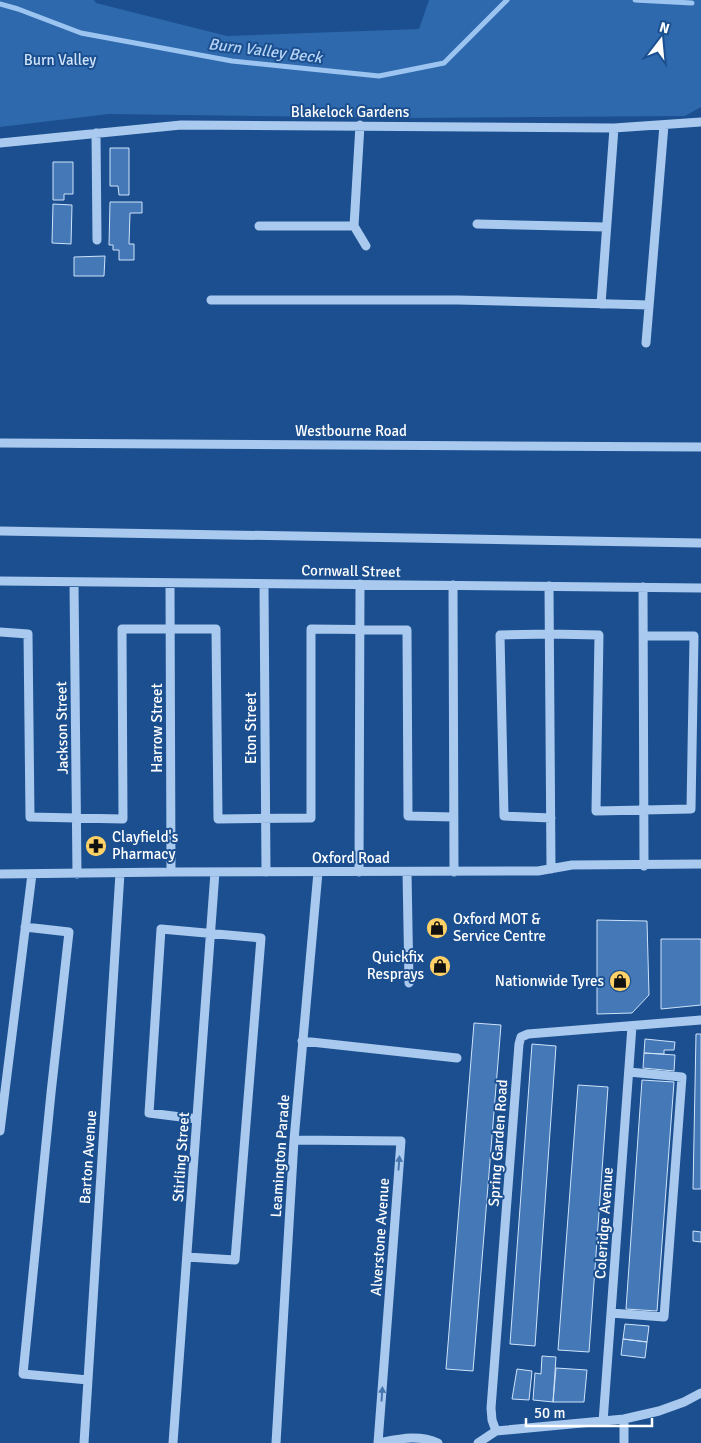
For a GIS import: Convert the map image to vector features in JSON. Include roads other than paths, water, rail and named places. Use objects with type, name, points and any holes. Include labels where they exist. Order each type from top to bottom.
[{"type":"street","name":"Blakelock Gardens","points":[[0,143],[181,124],[614,128],[701,122]]},
{"type":"street","points":[[646,343],[664,125]]},
{"type":"street","points":[[360,126],[354,226],[366,246]]},
{"type":"street","points":[[601,304],[614,128]]},
{"type":"street","points":[[96,133],[97,240]]},
{"type":"street","points":[[477,224],[606,227]]},
{"type":"street","points":[[259,226],[354,226]]},
{"type":"street","points":[[211,300],[458,300],[649,305]]},
{"type":"street","name":"Westbourne Road","points":[[0,443],[701,447]]},
{"type":"street","points":[[0,531],[701,544]]},
{"type":"street","name":"Cornwall Street","points":[[0,581],[701,588]]},
{"type":"street","name":"Jackson Street","points":[[74,582],[77,874]]},
{"type":"street","name":"Harrow Street","points":[[170,583],[171,872]]},
{"type":"street","name":"Eton Street","points":[[264,584],[266,872]]},
{"type":"street","points":[[359,872],[360,584]]},
{"type":"street","points":[[453,585],[454,872]]},
{"type":"street","points":[[549,586],[551,869]]},
{"type":"street","points":[[643,587],[644,866]]},
{"type":"street","points":[[0,632],[28,634],[30,818],[123,819],[122,629],[216,628],[218,819],[311,818],[311,629],[407,630],[408,816],[454,817]]},
{"type":"street","points":[[551,818],[504,816],[500,635],[598,635],[596,811],[691,809],[694,636],[644,636]]},
{"type":"street","name":"Oxford Road","points":[[0,874],[538,871],[572,865],[644,866],[701,864]]},
{"type":"street","name":"Stirling Street","points":[[173,1443],[215,872]]},
{"type":"street","name":"Leamington Parade","points":[[276,1443],[294,1140],[318,872]]},
{"type":"street","points":[[407,872],[409,983]]},
{"type":"street","name":"Barton Avenue","points":[[84,1443],[120,873]]},
{"type":"street","points":[[0,1131],[32,874]]},
{"type":"street","points":[[25,927],[69,932],[23,1374],[88,1380]]},
{"type":"street","points":[[187,1257],[235,1260],[261,938],[161,929],[149,1113],[197,1119]]},
{"type":"street","name":"Spring Garden Road","points":[[496,1431],[492,1420],[491,1408],[519,1044],[522,1037],[528,1034],[701,1020]]},
{"type":"street","name":"Coleridge Avenue","points":[[603,1422],[632,1026]]},
{"type":"street","points":[[302,1042],[457,1058]]},
{"type":"street","points":[[611,1313],[664,1317],[665,1308],[682,1076],[629,1072]]},
{"type":"street","name":"Alverstone Avenue","points":[[294,1140],[401,1141],[378,1443]]},
{"type":"street","points":[[478,1443],[496,1431],[624,1419],[659,1411],[684,1402],[701,1393]]},
{"type":"street","points":[[624,1419],[624,1443]]},
{"type":"street","points":[[378,1443],[405,1438],[420,1438],[438,1443]]},
{"type":"waterway","name":"Burn Valley Beck","points":[[0,4],[81,33],[232,61],[379,76],[444,63],[507,0]]},
{"type":"waterway","name":"Burn Valley Beck","points":[[635,0],[692,3]]},
{"type":"place","name":"Clayfield's Pharmacy","points":[[96,846]]},
{"type":"place","name":"Oxford MOT & Service Centre","points":[[437,928]]},
{"type":"place","name":"Quickfix Resprays","points":[[440,966]]},
{"type":"place","name":"Nationwide Tyres","points":[[620,981]]},
{"type":"park label","name":"Burn Valley","points":[[60,60]]}]
